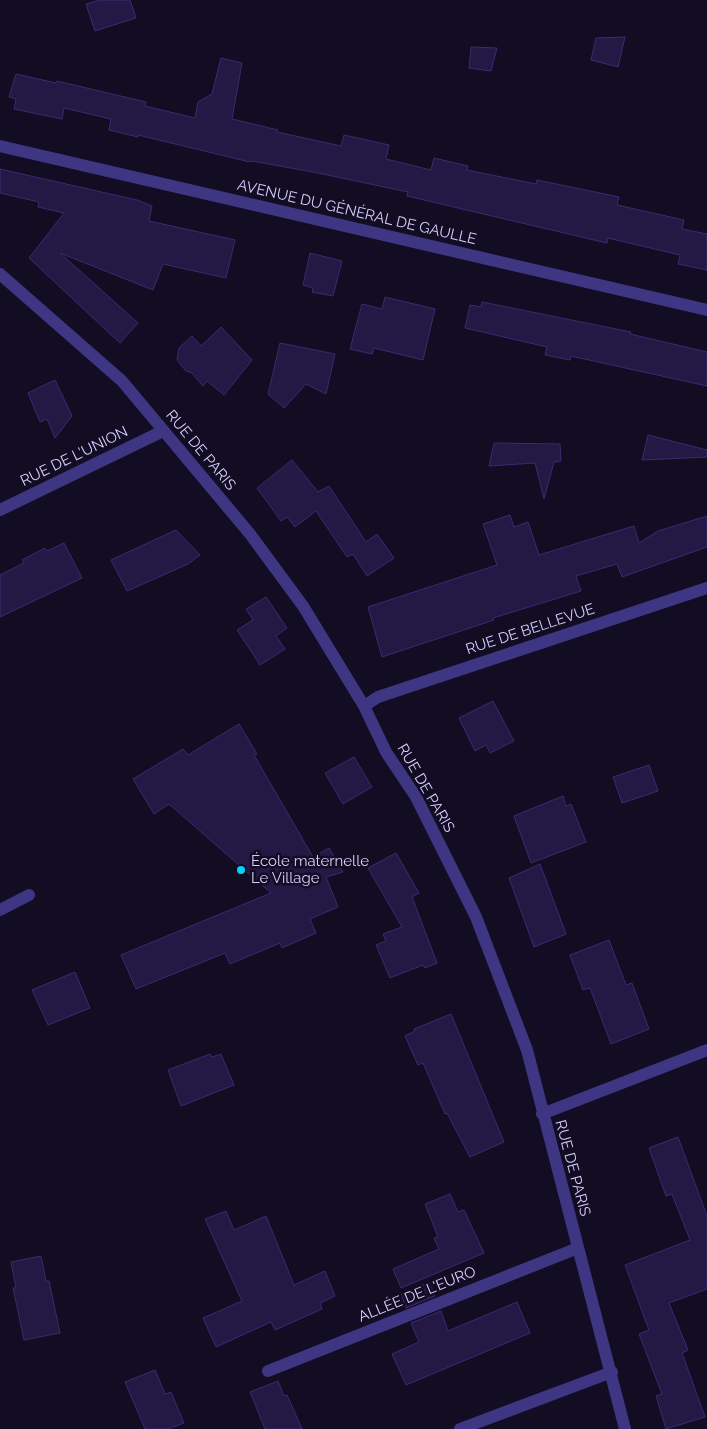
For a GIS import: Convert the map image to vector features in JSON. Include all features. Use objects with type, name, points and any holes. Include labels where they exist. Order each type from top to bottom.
[{"type":"street","name":"AVENUE DU GÉNÉRAL DE GAULLE","points":[[0,146],[707,310]]},
{"type":"street","name":"RUE DE PARIS","points":[[0,274],[122,381],[163,431],[174,441],[256,542],[303,606],[364,706],[386,752],[416,797],[476,917],[527,1050],[542,1114],[612,1372],[625,1429]]},
{"type":"street","name":"RUE DE L'UNION","points":[[0,510],[163,431]]},
{"type":"street","name":"RUE DE BELLEVUE","points":[[364,706],[378,697],[707,588]]},
{"type":"street","points":[[0,910],[29,895]]},
{"type":"street","points":[[542,1114],[707,1050]]},
{"type":"street","name":"ALLÉE DE L'EURO","points":[[268,1371],[578,1248]]},
{"type":"street","points":[[460,1429],[612,1372]]},
{"type":"building","points":[[100,0],[130,0],[136,18],[95,31],[86,4]]},
{"type":"building","points":[[625,37],[618,67],[591,60],[596,38]]},
{"type":"building","points":[[471,47],[497,48],[491,71],[469,68]]},
{"type":"building","points":[[221,58],[242,63],[232,119],[278,130],[277,132],[341,146],[344,135],[389,145],[386,159],[431,170],[434,158],[468,166],[467,170],[536,184],[537,180],[619,197],[617,205],[684,220],[682,229],[707,234],[707,270],[678,264],[680,255],[608,238],[607,243],[407,196],[408,192],[318,173],[250,162],[138,135],[138,137],[109,130],[111,119],[64,108],[62,119],[14,109],[16,99],[9,97],[16,74],[56,83],[57,81],[146,102],[145,106],[195,118],[198,102],[212,94]]},
{"type":"building","points":[[0,169],[137,200],[152,206],[149,221],[235,240],[226,278],[163,264],[153,290],[60,253],[138,323],[120,343],[29,258],[64,213],[38,207],[39,202],[0,193]]},
{"type":"building","points":[[310,253],[342,261],[333,296],[312,292],[313,288],[303,285]]},
{"type":"building","points":[[385,297],[435,309],[423,360],[374,348],[372,354],[350,349],[362,304],[382,309]]},
{"type":"building","points":[[482,302],[631,332],[630,334],[707,352],[707,386],[571,356],[570,360],[545,355],[547,347],[465,328],[470,305],[481,307]]},
{"type":"building","points":[[221,327],[252,360],[224,395],[207,381],[203,386],[177,360],[179,348],[192,336],[201,346]]},
{"type":"building","points":[[280,343],[335,354],[326,394],[306,384],[284,408],[268,394]]},
{"type":"building","points":[[55,380],[72,416],[55,438],[47,419],[40,422],[28,393]]},
{"type":"building","points":[[648,435],[707,450],[707,457],[642,460]]},
{"type":"building","points":[[494,443],[560,444],[561,461],[554,462],[544,499],[535,463],[489,466]]},
{"type":"building","points":[[292,460],[318,492],[329,486],[366,542],[377,534],[394,558],[367,576],[353,554],[347,557],[316,511],[295,527],[287,517],[281,521],[257,488]]},
{"type":"building","points":[[510,515],[514,527],[528,522],[539,555],[634,526],[639,543],[658,531],[707,516],[707,547],[622,577],[617,564],[576,576],[581,591],[493,618],[494,620],[382,657],[368,607],[497,565],[483,524]]},
{"type":"building","points":[[176,530],[200,555],[188,564],[127,591],[111,560]]},
{"type":"building","points":[[64,543],[82,578],[0,617],[0,575],[24,563],[22,560],[45,548],[47,551]]},
{"type":"building","points":[[266,597],[287,628],[276,636],[285,649],[260,665],[237,630],[253,620],[246,609]]},
{"type":"building","points":[[493,701],[514,741],[490,753],[486,745],[475,751],[459,718]]},
{"type":"building","points":[[239,724],[257,754],[254,755],[313,857],[329,848],[343,872],[326,877],[338,907],[310,919],[316,933],[282,948],[280,943],[230,964],[225,953],[136,989],[121,955],[271,893],[169,804],[154,814],[133,779],[183,749],[188,755]]},
{"type":"building","points":[[354,757],[372,787],[343,804],[325,773]]},
{"type":"building","points":[[649,765],[658,791],[622,803],[613,777]]},
{"type":"building","points":[[563,796],[566,806],[571,804],[586,842],[531,863],[514,816]]},
{"type":"building","points":[[396,853],[419,893],[412,897],[437,963],[425,968],[423,965],[390,978],[376,945],[386,941],[383,934],[402,927],[368,868]]},
{"type":"building","points":[[540,864],[566,934],[534,947],[509,878]]},
{"type":"building","points":[[609,940],[626,985],[632,983],[649,1029],[611,1044],[590,988],[583,990],[570,955]]},
{"type":"building","points":[[75,972],[90,1008],[48,1025],[32,990]]},
{"type":"building","points":[[451,1014],[504,1142],[470,1157],[447,1113],[445,1114],[423,1063],[418,1065],[405,1036],[415,1031],[414,1029]]},
{"type":"building","points":[[210,1054],[212,1057],[221,1054],[234,1085],[181,1106],[168,1070]]},
{"type":"building","points":[[678,1137],[707,1216],[707,1289],[669,1303],[688,1350],[682,1353],[705,1417],[666,1429],[656,1396],[662,1394],[639,1334],[649,1330],[625,1265],[690,1240],[672,1194],[666,1196],[649,1148]]},
{"type":"building","points":[[450,1194],[458,1212],[464,1210],[484,1253],[401,1288],[393,1269],[439,1249],[434,1238],[438,1237],[425,1204]]},
{"type":"building","points":[[226,1211],[234,1230],[266,1216],[294,1285],[325,1271],[335,1296],[320,1303],[322,1309],[275,1330],[271,1322],[216,1347],[203,1318],[242,1301],[205,1219]]},
{"type":"building","points":[[41,1256],[46,1281],[49,1281],[60,1333],[24,1340],[13,1288],[16,1288],[11,1262]]},
{"type":"building","points":[[429,1282],[435,1296],[406,1308],[401,1294]]},
{"type":"building","points":[[517,1302],[530,1333],[406,1385],[392,1354],[419,1342],[411,1323],[441,1311],[448,1331]]},
{"type":"building","points":[[155,1370],[165,1394],[171,1392],[184,1423],[168,1429],[145,1429],[125,1382]]},
{"type":"building","points":[[278,1381],[284,1396],[287,1395],[302,1429],[265,1429],[250,1392]]},
{"type":"place","name":"École maternelle Le Village","points":[[241,870]]}]
